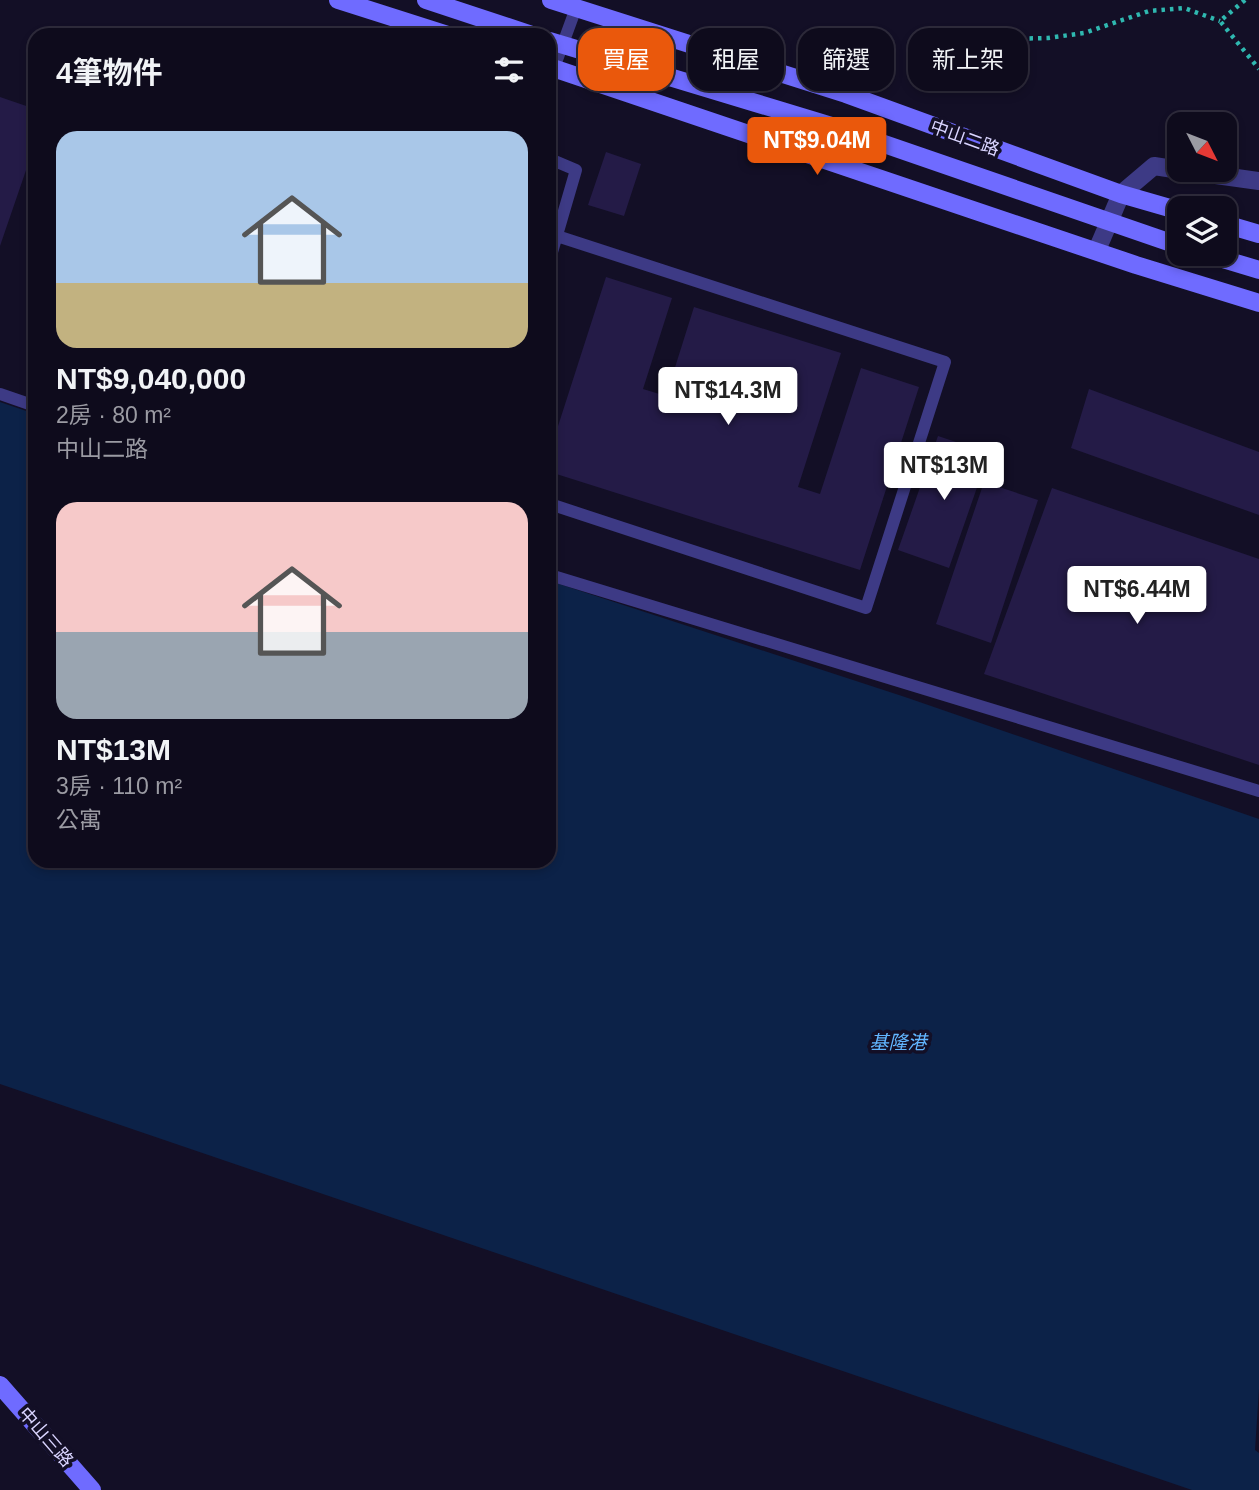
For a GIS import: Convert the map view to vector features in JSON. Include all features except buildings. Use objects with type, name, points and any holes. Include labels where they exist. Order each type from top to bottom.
[{"type":"street","points":[[338,0],[426,28]]},
{"type":"street","points":[[426,0],[511,28]]},
{"type":"street","name":"中山二路","points":[[551,0],[846,94],[1121,194],[1167,207]]},
{"type":"street","name":"中山二路","points":[[556,43],[832,126],[1167,242]]},
{"type":"street","points":[[556,73],[1136,265],[1259,303]]},
{"type":"street","points":[[1097,250],[1121,194],[1154,166],[1167,168]]},
{"type":"street","points":[[1237,178],[1259,181]]},
{"type":"street","points":[[1237,228],[1259,234]]},
{"type":"street","points":[[1237,263],[1259,270]]},
{"type":"street","name":"中山三路","points":[[0,1385],[92,1490]]},
{"type":"lane","points":[[556,43],[576,8]]},
{"type":"lane","points":[[556,162],[576,170],[556,239]]},
{"type":"lane","points":[[556,506],[866,608],[945,362],[557,236]]},
{"type":"lane","points":[[0,394],[28,404]]},
{"type":"lane","points":[[556,577],[1259,791]]},
{"type":"path","points":[[1220,21],[1245,0]]},
{"type":"path","points":[[1028,38],[1083,33],[1149,11],[1184,8],[1220,21],[1259,69]]},
{"type":"water","name":"基隆港","points":[[0,402],[28,412],[28,868],[556,868],[556,583],[905,697],[1259,819],[1259,1389],[1255,1450],[1259,1453],[1259,1490],[1192,1490],[0,1084]]}]
